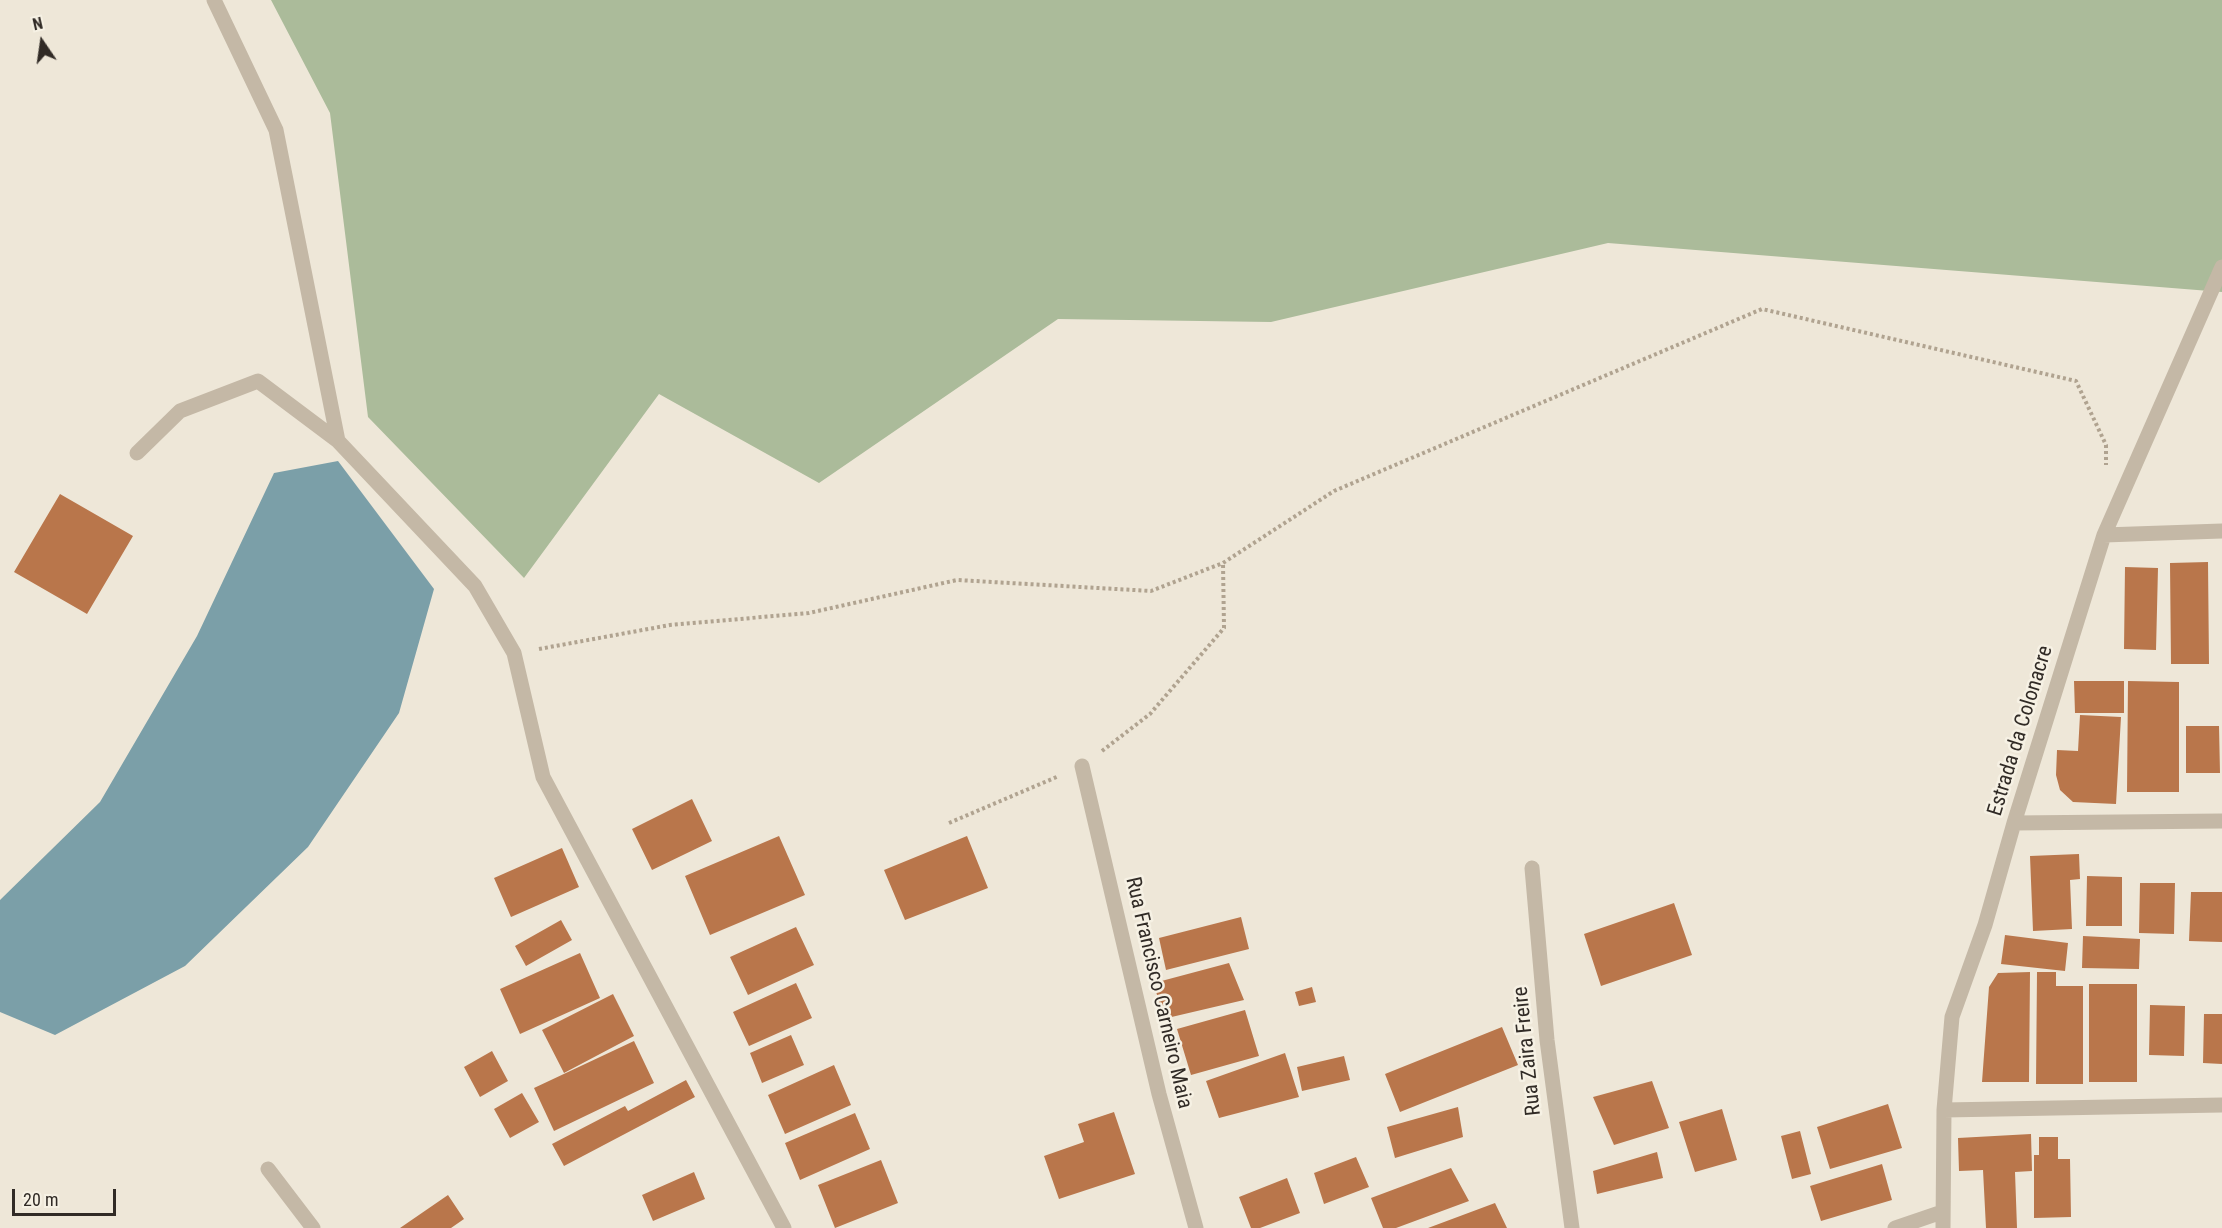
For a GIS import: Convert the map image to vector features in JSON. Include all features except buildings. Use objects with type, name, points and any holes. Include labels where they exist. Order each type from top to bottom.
[{"type":"street","points":[[214,0],[276,130],[338,441]]},
{"type":"street","name":"Estrada da Colonacre","points":[[1943,1228],[1944,1110],[1952,1017],[1985,925],[2014,823],[2104,535],[2222,267]]},
{"type":"street","points":[[136,453],[180,411],[258,381],[338,441],[475,586],[514,653],[543,777],[784,1228]]},
{"type":"street","points":[[2104,535],[2222,531]]},
{"type":"street","name":"Rua Francisco Carneiro Maia","points":[[1082,766],[1160,1094],[1196,1228]]},
{"type":"street","points":[[2014,823],[2222,821]]},
{"type":"street","name":"Rua Zaira Freire","points":[[1532,868],[1547,1040],[1572,1228]]},
{"type":"street","points":[[1944,1110],[2222,1105]]},
{"type":"street","points":[[268,1169],[313,1228]]},
{"type":"street","points":[[1895,1228],[1942,1212]]},
{"type":"path","points":[[514,653],[670,625],[808,613],[957,580],[1151,591],[1223,563],[1334,491],[1762,309],[2076,381],[2106,445],[2106,468]]},
{"type":"path","points":[[949,823],[1082,766],[1150,714],[1224,628],[1223,563]]},
{"type":"green space","points":[[271,0],[2222,0],[2222,292],[1608,243],[1271,322],[1058,319],[819,483],[659,394],[524,578],[368,417],[330,113]]},
{"type":"water","points":[[338,461],[434,589],[399,713],[308,847],[185,966],[55,1035],[0,1012],[0,900],[100,802],[197,636],[274,473]]}]
